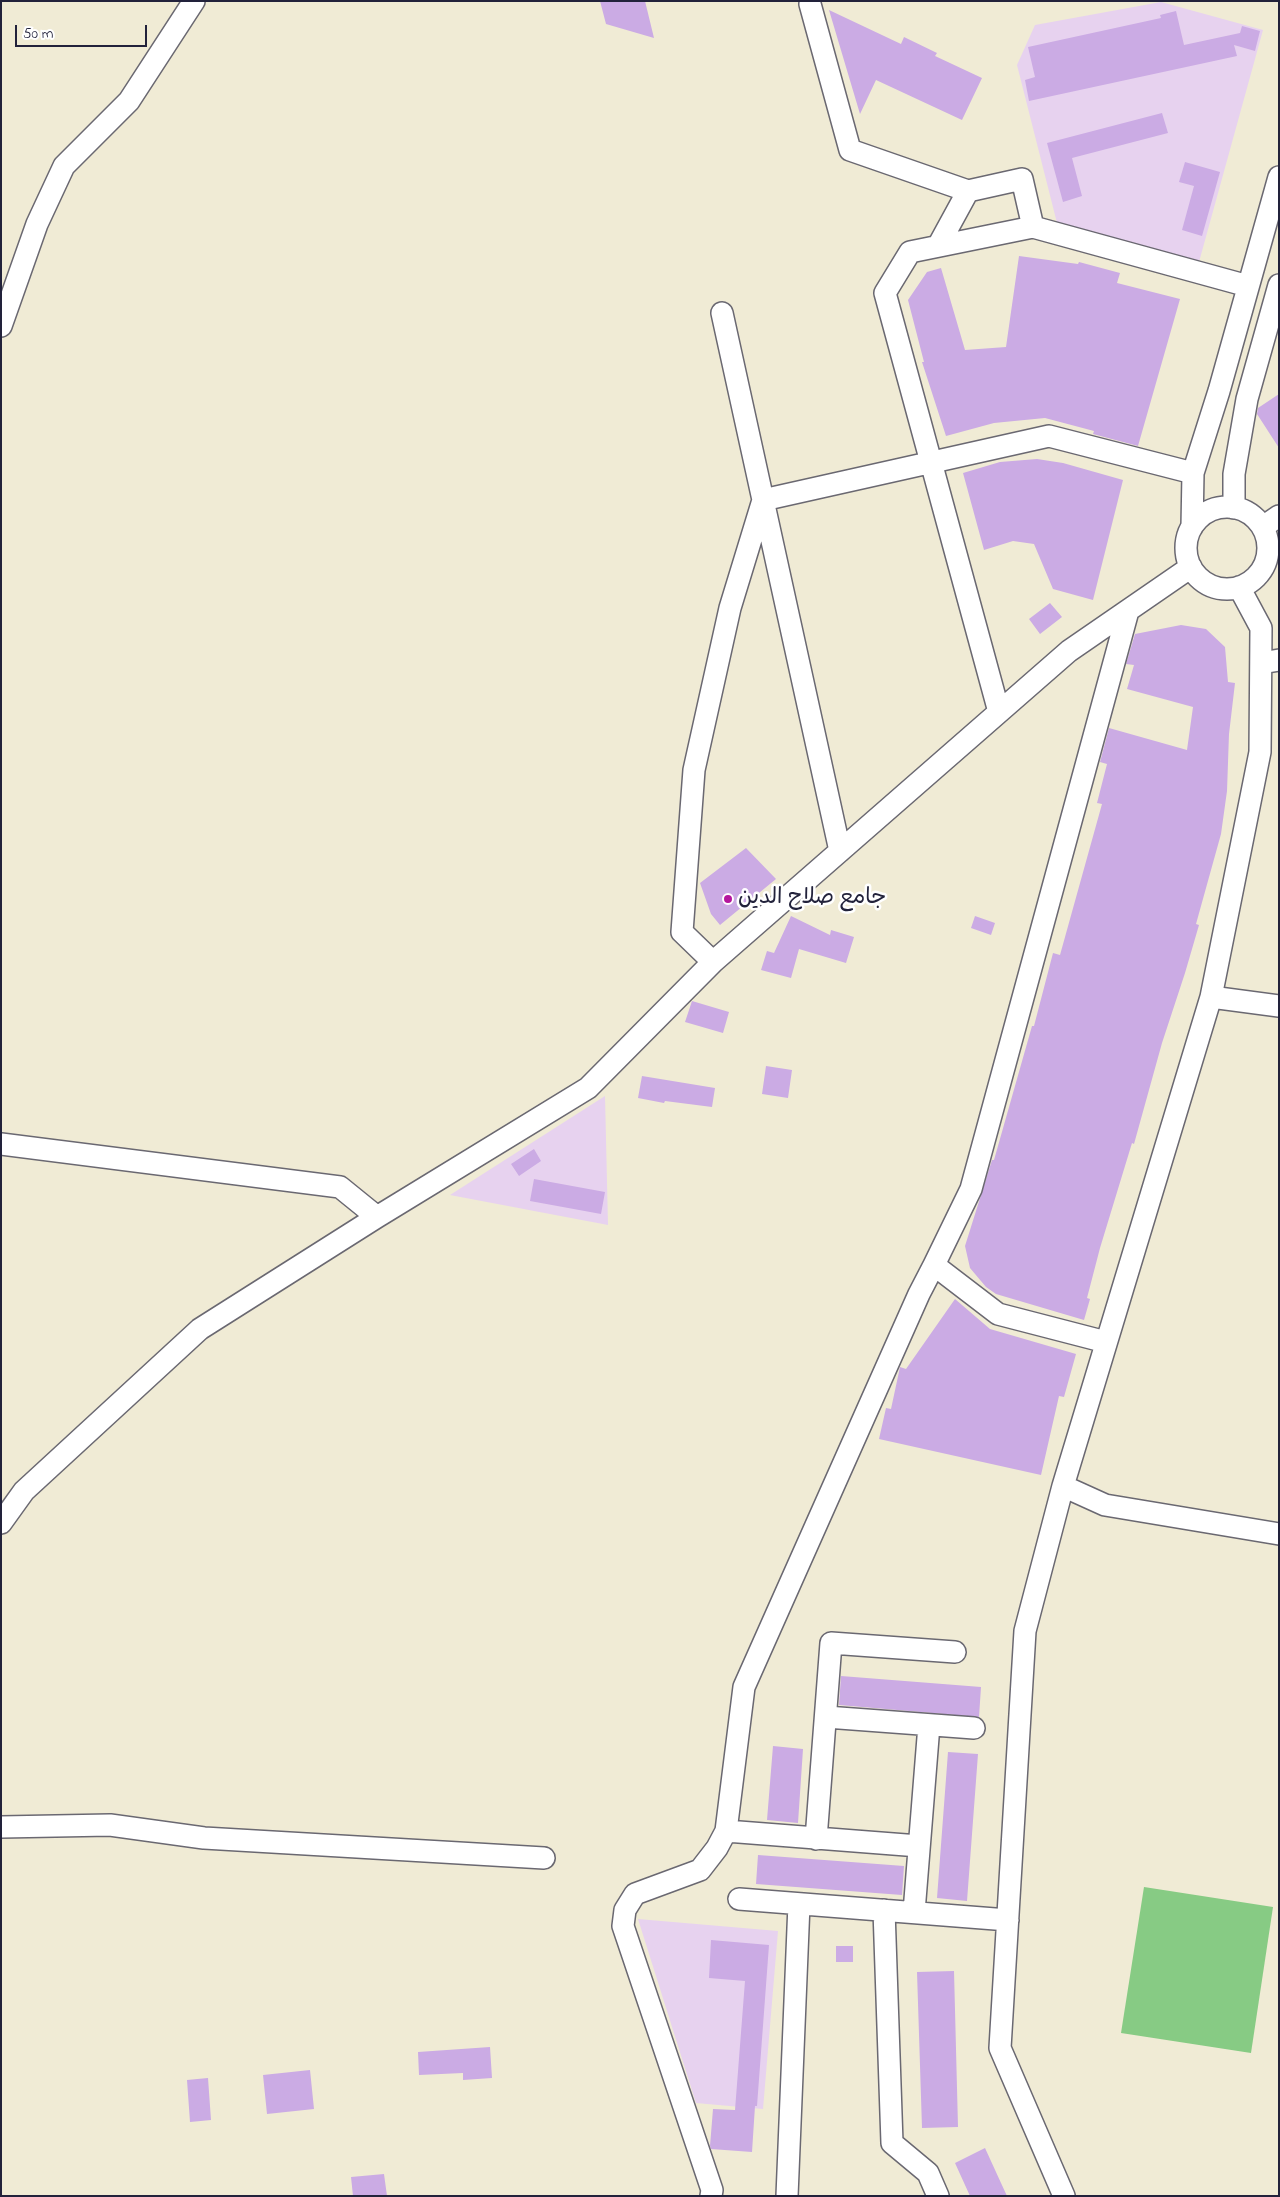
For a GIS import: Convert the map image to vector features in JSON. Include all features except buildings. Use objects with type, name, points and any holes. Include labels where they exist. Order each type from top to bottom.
[{"type":"street","points":[[1,326],[38,224],[64,166],[129,101],[194,1]]},
{"type":"street","points":[[810,4],[850,150],[968,191],[1022,179],[1033,227]]},
{"type":"street","points":[[1192,527],[1203,515],[1218,508],[1234,508],[1271,522],[1267,538],[1268,551],[1266,563],[1260,574],[1251,582],[1239,587],[1225,589],[1211,586],[1199,578],[1191,567],[1187,554],[1187,540],[1192,527],[1193,473],[1279,177]]},
{"type":"street","points":[[938,246],[968,191]]},
{"type":"street","points":[[999,712],[885,293],[910,252],[1033,227],[1248,286]]},
{"type":"street","points":[[1234,508],[1234,474],[1247,399],[1279,285]]},
{"type":"street","points":[[722,313],[840,851]]},
{"type":"street","points":[[763,500],[1049,436],[1193,473]]},
{"type":"street","points":[[713,962],[682,932],[694,770],[730,608],[763,500]]},
{"type":"street","points":[[1,1523],[24,1491],[200,1329],[377,1217],[588,1088],[713,962],[1069,651],[1191,567]]},
{"type":"street","points":[[1064,2196],[1000,2048],[1026,1631],[1063,1486],[1210,997],[1260,752],[1270,661],[1260,628],[1239,587]]},
{"type":"street","points":[[711,2196],[712,2190],[623,1926],[625,1910],[635,1894],[700,1870],[717,1848],[726,1831],[744,1687],[919,1294],[971,1189],[1128,611]]},
{"type":"street","points":[[1210,997],[1279,1006]]},
{"type":"street","points":[[1,1144],[340,1187],[377,1217]]},
{"type":"street","points":[[934,1265],[998,1314],[1106,1342]]},
{"type":"street","points":[[1063,1486],[1105,1506],[1279,1534]]},
{"type":"street","points":[[816,1839],[832,1643],[955,1652]]},
{"type":"street","points":[[826,1717],[974,1728]]},
{"type":"street","points":[[914,1912],[928,1725]]},
{"type":"street","points":[[1,1827],[110,1824],[204,1838],[544,1858]]},
{"type":"street","points":[[726,1831],[919,1846]]},
{"type":"street","points":[[739,1899],[1008,1920]]},
{"type":"street","points":[[788,2196],[799,1904]]},
{"type":"street","points":[[884,1910],[892,2143],[928,2173],[938,2196]]},
{"type":"shaded area","points":[[1161,2],[1263,30],[1199,262],[1057,223],[1017,65],[1035,25]]},
{"type":"shaded area","points":[[605,1096],[608,1225],[450,1195]]},
{"type":"shaded area","points":[[638,1919],[778,1931],[763,2109],[696,2103]]},
{"type":"green space","points":[[1144,1887],[1273,1907],[1251,2053],[1121,2033]]},
{"type":"place","name":"جامع صلاح الدين","points":[[728,899]]}]
